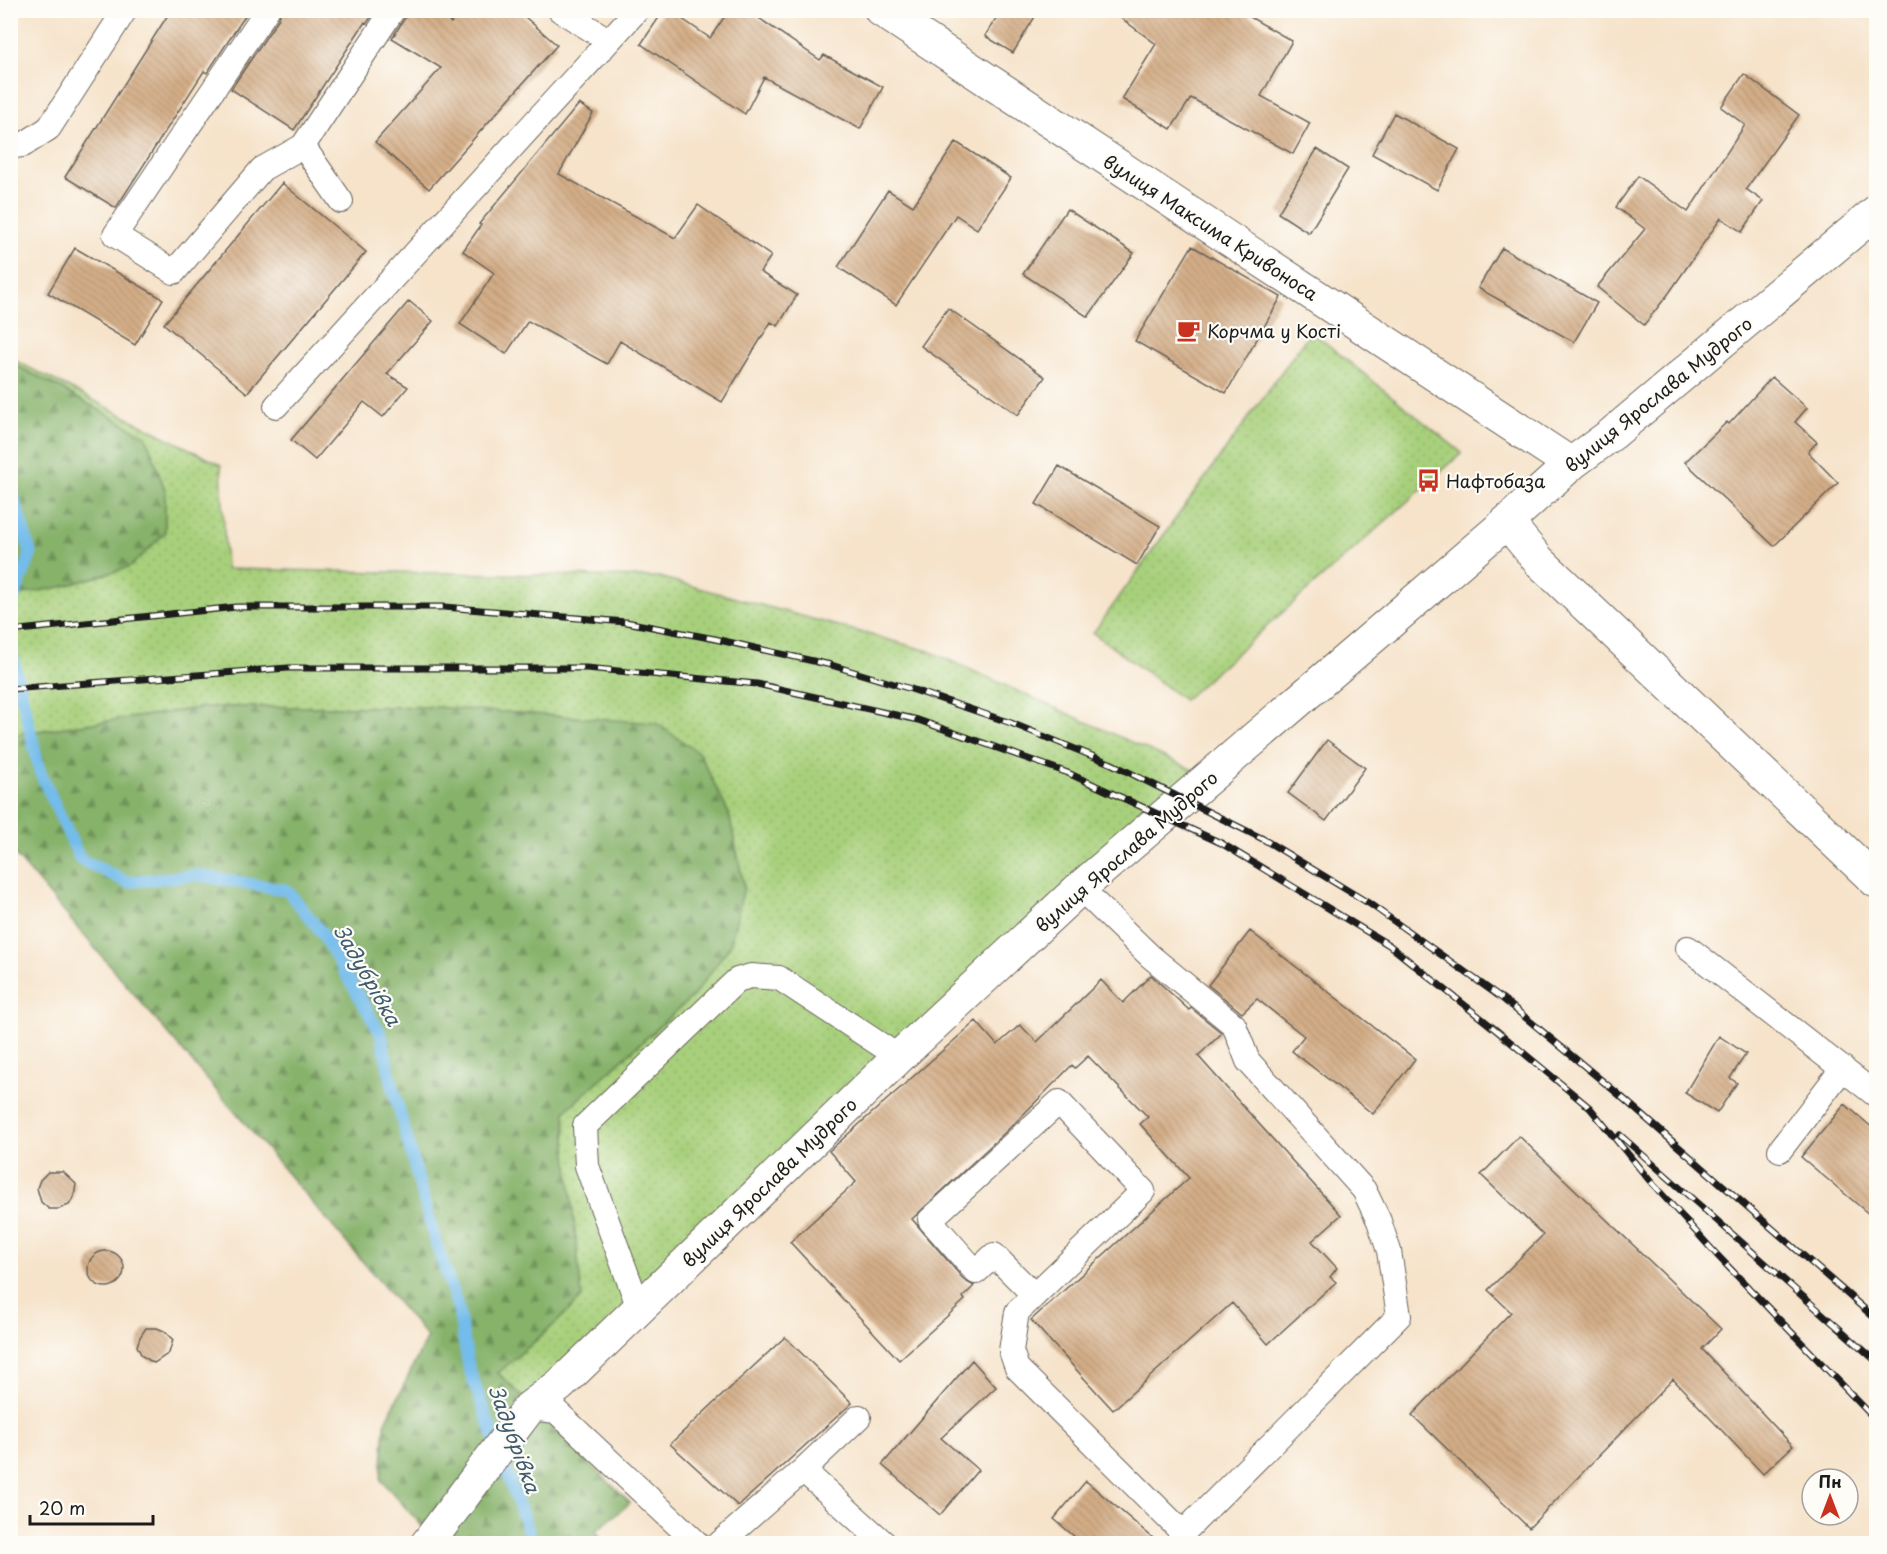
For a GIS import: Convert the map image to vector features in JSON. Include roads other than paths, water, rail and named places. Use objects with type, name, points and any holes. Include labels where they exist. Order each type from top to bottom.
[{"type":"main road","name":"вулиця Максима Кривоноса","points":[[881,10],[1571,464]]},
{"type":"main road","name":"вулиця Ярослава Мудрого","points":[[427,1544],[529,1408],[560,1384],[899,1057],[1080,888],[1507,522],[1571,464],[1612,434],[1876,212]]},
{"type":"main road","points":[[1507,522],[1539,561],[1876,881]]},
{"type":"lane","points":[[10,147],[23,145],[49,128],[125,10]]},
{"type":"lane","points":[[267,10],[115,235],[174,272],[262,169],[303,146],[393,10]]},
{"type":"lane","points":[[560,10],[608,40]]},
{"type":"lane","points":[[276,406],[637,10]]},
{"type":"lane","points":[[303,146],[341,201]]},
{"type":"lane","points":[[1034,1294],[994,1255],[976,1272],[930,1220],[1059,1102],[1143,1191],[1017,1312],[1011,1351],[1017,1368],[1184,1533],[1399,1316],[1389,1251],[1379,1221],[1364,1190],[1248,1061],[1234,1025],[1150,957],[1080,888]]},
{"type":"lane","points":[[1688,948],[1876,1095]]},
{"type":"lane","points":[[639,1308],[587,1166],[585,1126],[602,1109],[737,980],[751,976],[778,978],[899,1057]]},
{"type":"lane","points":[[1780,1150],[1843,1068]]},
{"type":"lane","points":[[529,1408],[556,1411],[698,1544]]},
{"type":"lane","points":[[719,1544],[859,1417]]},
{"type":"lane","points":[[803,1470],[885,1544]]},
{"type":"waterway","name":"Задубрівка","points":[[10,485],[31,554],[10,608]]},
{"type":"waterway","name":"Задубрівка","points":[[10,646],[40,772],[80,859],[127,882],[197,875],[287,890],[322,933],[381,1034],[393,1088],[435,1240],[458,1308],[469,1369],[533,1544]]},
{"type":"railway","points":[[10,631],[236,607],[444,607],[626,622],[831,665],[1011,723],[1112,764],[1263,839],[1370,904],[1503,999],[1617,1093],[1876,1319]]},
{"type":"railway","points":[[10,689],[288,668],[586,668],[757,684],[918,720],[1068,773],[1221,843],[1389,945],[1496,1030],[1590,1108],[1650,1181],[1717,1255],[1876,1420]]},
{"type":"railway","points":[[1620,1135],[1876,1361]]},
{"type":"place","name":"Корчма у Кості","points":[[1189,330]]},
{"type":"place","name":"Нафтобаза","points":[[1428,480]]}]
